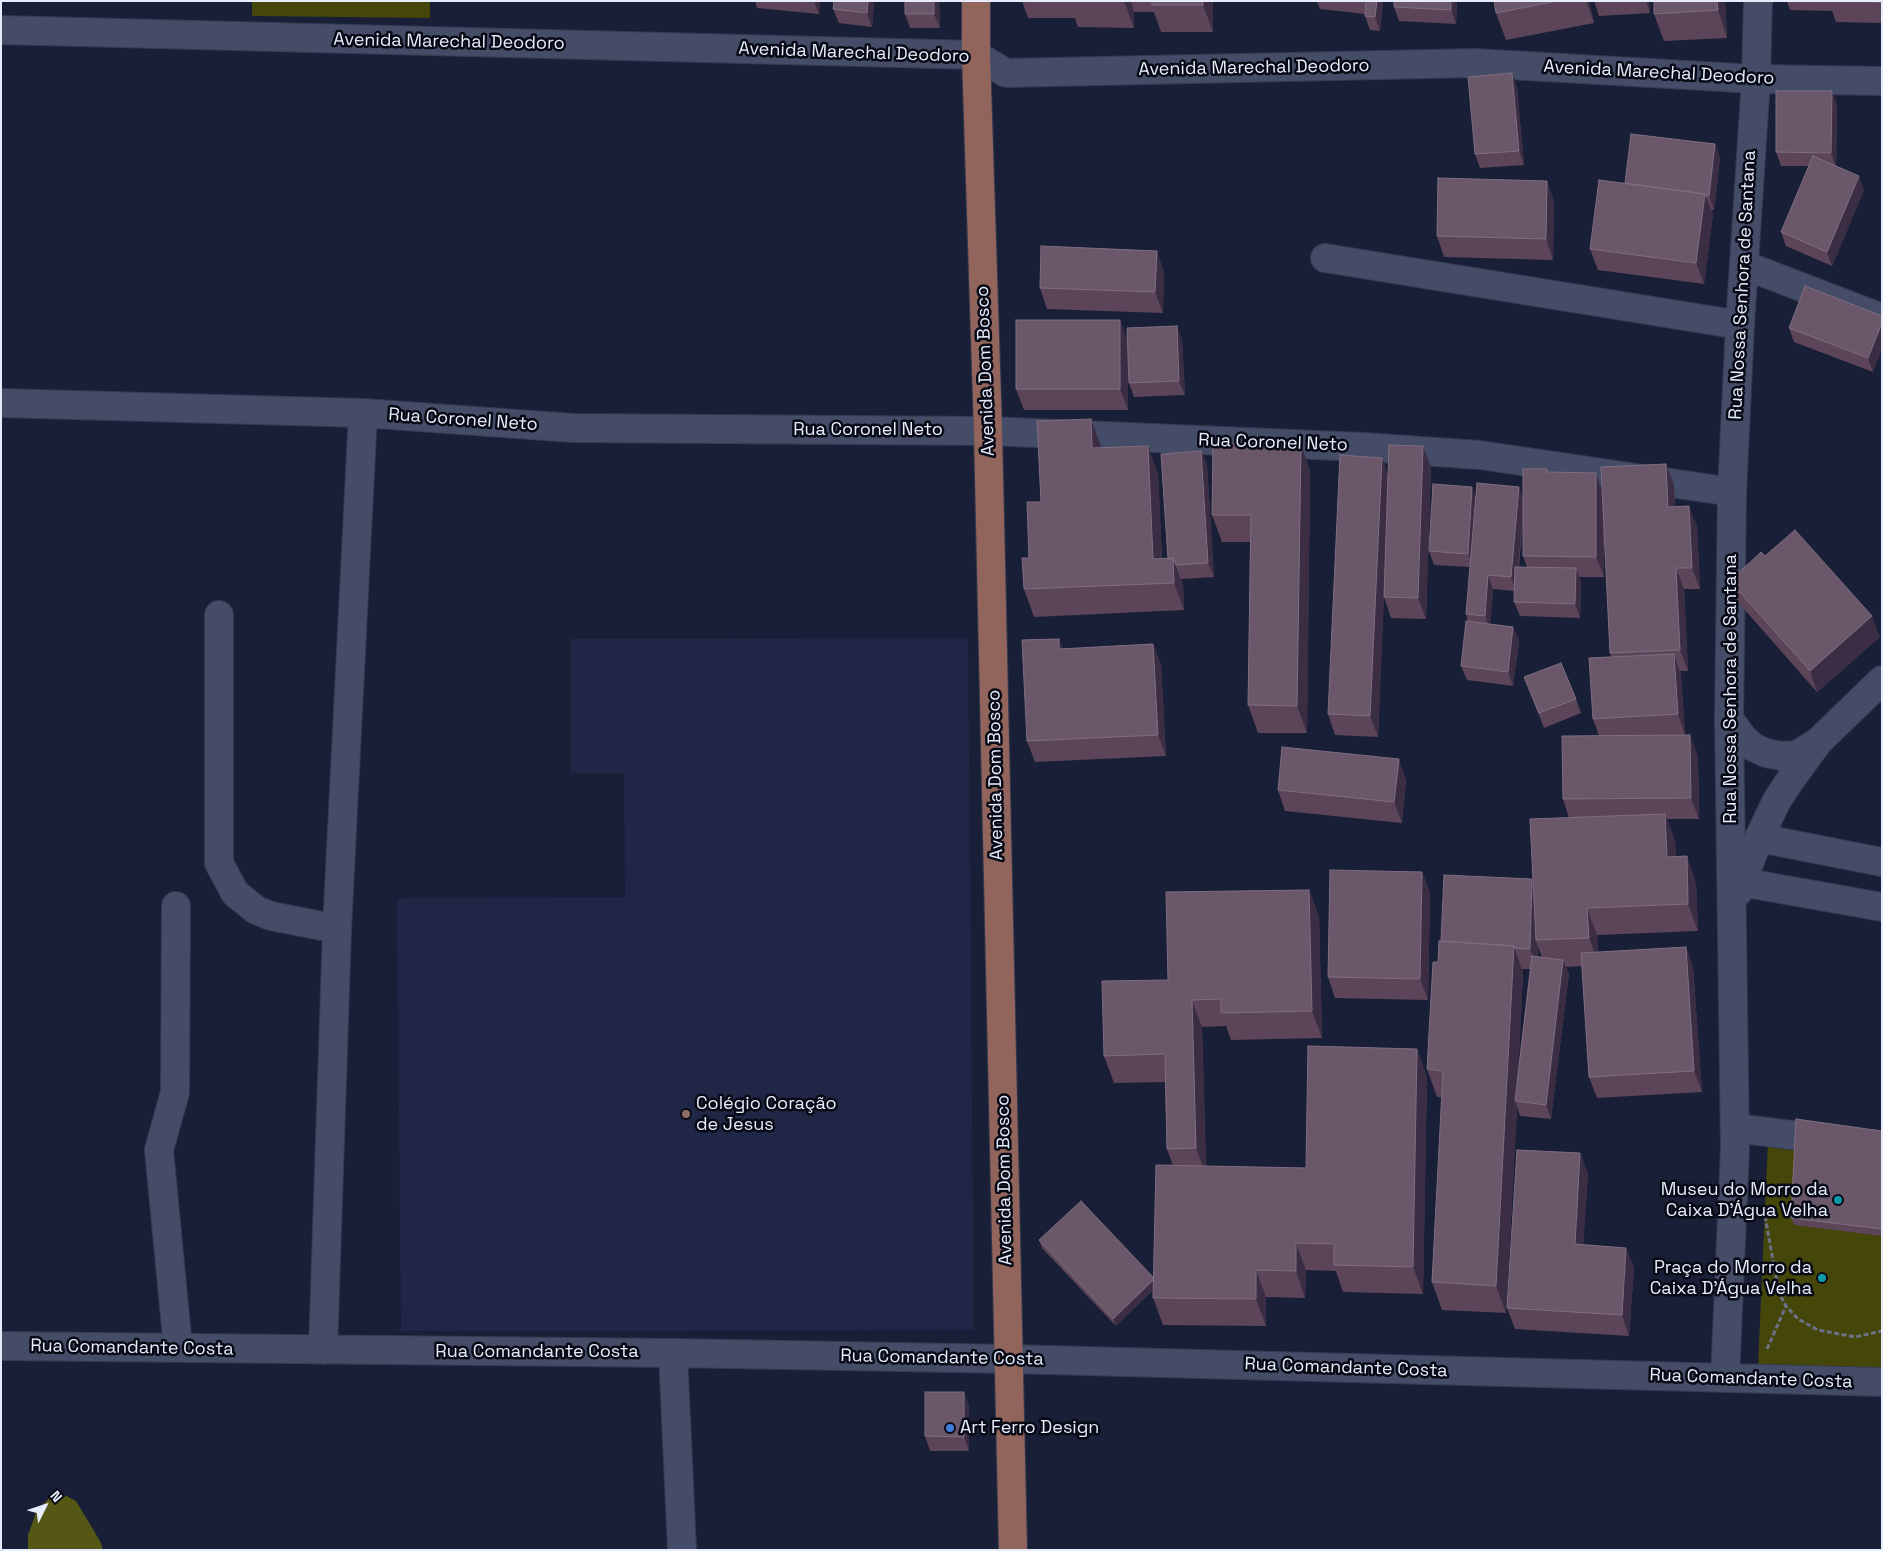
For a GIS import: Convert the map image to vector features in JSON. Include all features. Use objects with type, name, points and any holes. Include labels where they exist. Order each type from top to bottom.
[{"type":"main road","name":"Avenida Dom Bosco","points":[[976,1],[976,55],[988,431],[1013,1550]]},
{"type":"street","name":"Rua Nossa Senhora de Santana","points":[[1725,1378],[1736,1148],[1729,719],[1732,492],[1740,325],[1756,79],[1758,1]]},
{"type":"street","name":"Avenida Marechal Deodoro","points":[[1,30],[976,55],[1006,74],[1475,63],[1756,79],[1882,82]]},
{"type":"street","points":[[1325,258],[1740,325]]},
{"type":"street","points":[[1744,265],[1882,318]]},
{"type":"street","name":"Rua Coronel Neto","points":[[1,403],[363,413],[574,428],[988,431],[1364,447],[1480,455],[1732,492]]},
{"type":"street","points":[[323,1350],[337,929],[363,413]]},
{"type":"street","points":[[219,615],[219,863],[236,893],[256,910],[271,916],[337,929]]},
{"type":"street","points":[[1732,913],[1741,882],[1776,802],[1819,741],[1882,680]]},
{"type":"street","points":[[1729,719],[1743,738],[1753,747],[1766,753],[1781,756],[1796,755],[1819,741]]},
{"type":"street","points":[[1759,838],[1882,862]]},
{"type":"street","points":[[1741,882],[1882,907]]},
{"type":"street","points":[[176,906],[175,1092],[159,1150],[178,1348]]},
{"type":"street","points":[[1735,1128],[1855,1143]]},
{"type":"street","name":"Rua Comandante Costa","points":[[1,1346],[673,1353],[1010,1359],[1882,1382]]},
{"type":"street","points":[[673,1353],[682,1550]]},
{"type":"path","points":[[1763,1209],[1779,1293],[1786,1306],[1798,1319],[1818,1330],[1855,1337],[1882,1331]]},
{"type":"path","points":[[1764,1356],[1786,1306]]},
{"type":"shaded area","points":[[252,1],[430,1],[430,18],[252,16]]},
{"type":"shaded area","name":"Colégio Coração de Jesus","points":[[968,638],[974,1330],[401,1331],[397,898],[625,897],[624,773],[571,773],[570,639]]},
{"type":"shaded area","name":"Praça do Morro da Caixa D'Água Velha","points":[[1882,1137],[1882,1370],[1758,1366],[1768,1141]]},
{"type":"shaded area","points":[[57,1491],[76,1501],[100,1541],[103,1550],[28,1550],[28,1535],[37,1510]]},
{"type":"building","points":[[834,1],[868,1],[867,13],[833,9]]},
{"type":"building","points":[[905,1],[934,1],[934,14],[905,14]]},
{"type":"building","points":[[1152,1],[1203,1],[1203,5],[1152,5]]},
{"type":"building","points":[[1366,1],[1377,1],[1375,17],[1365,16]]},
{"type":"building","points":[[1394,1],[1451,1],[1451,10],[1394,7]]},
{"type":"building","points":[[1494,1],[1557,1],[1496,13]]},
{"type":"building","points":[[1654,1],[1717,1],[1718,10],[1654,14]]},
{"type":"building","points":[[1829,1],[1882,1],[1882,2]]},
{"type":"building","points":[[1512,73],[1519,151],[1475,154],[1468,77]]},
{"type":"building","points":[[1776,91],[1832,91],[1831,153],[1776,152]]},
{"type":"building","points":[[1631,134],[1715,144],[1709,196],[1625,183]]},
{"type":"building","points":[[1813,156],[1859,176],[1827,252],[1781,232]]},
{"type":"building","points":[[1438,178],[1547,181],[1546,239],[1437,236]]},
{"type":"building","points":[[1599,180],[1705,194],[1696,263],[1590,249]]},
{"type":"building","points":[[1041,246],[1157,251],[1155,292],[1040,288]]},
{"type":"building","points":[[1805,286],[1882,316],[1882,323],[1868,358],[1789,328]]},
{"type":"building","points":[[1016,320],[1120,320],[1120,389],[1016,389]]},
{"type":"building","points":[[1177,326],[1179,381],[1129,383],[1127,328]]},
{"type":"building","points":[[1091,419],[1092,448],[1148,446],[1153,559],[1173,558],[1174,583],[1024,589],[1022,558],[1029,558],[1027,502],[1041,502],[1037,421]]},
{"type":"building","points":[[1213,443],[1301,444],[1297,706],[1248,705],[1251,515],[1212,515]]},
{"type":"building","points":[[1389,445],[1423,446],[1418,598],[1384,597]]},
{"type":"building","points":[[1201,451],[1208,563],[1176,565],[1173,558],[1168,559],[1161,454]]},
{"type":"building","points":[[1340,455],[1382,458],[1370,716],[1328,714]]},
{"type":"building","points":[[1666,464],[1668,507],[1689,506],[1692,568],[1676,568],[1680,650],[1610,653],[1601,467]]},
{"type":"building","points":[[1523,469],[1547,469],[1547,472],[1596,473],[1596,557],[1523,556]]},
{"type":"building","points":[[1477,483],[1519,487],[1511,577],[1488,575],[1485,616],[1466,614]]},
{"type":"building","points":[[1433,484],[1472,487],[1468,554],[1429,551]]},
{"type":"building","points":[[1795,530],[1872,616],[1810,671],[1730,581],[1761,552],[1765,556]]},
{"type":"building","points":[[1515,567],[1576,568],[1575,604],[1514,602]]},
{"type":"building","points":[[1466,621],[1513,627],[1508,672],[1461,666]]},
{"type":"building","points":[[1059,639],[1059,649],[1153,644],[1158,735],[1027,741],[1022,640]]},
{"type":"building","points":[[1674,654],[1678,714],[1593,719],[1589,658]]},
{"type":"building","points":[[1561,663],[1576,699],[1539,713],[1524,677]]},
{"type":"building","points":[[1690,735],[1691,798],[1563,799],[1562,736]]},
{"type":"building","points":[[1282,747],[1399,759],[1394,802],[1278,790]]},
{"type":"building","points":[[1665,814],[1667,857],[1687,856],[1688,904],[1587,908],[1589,938],[1536,940],[1530,819]]},
{"type":"building","points":[[1330,870],[1422,872],[1420,979],[1328,977]]},
{"type":"building","points":[[1444,875],[1532,879],[1530,949],[1514,948],[1514,946],[1441,941]]},
{"type":"building","points":[[1309,890],[1312,1011],[1221,1013],[1221,999],[1192,1000],[1196,1148],[1167,1149],[1165,1054],[1104,1056],[1102,981],[1168,980],[1166,892]]},
{"type":"building","points":[[1439,941],[1514,946],[1496,1286],[1432,1282],[1443,1071],[1427,1069],[1433,962],[1438,962]]},
{"type":"building","points":[[1686,947],[1694,1071],[1589,1077],[1581,953]]},
{"type":"building","points":[[1532,956],[1563,960],[1546,1105],[1515,1101]]},
{"type":"building","points":[[1308,1046],[1417,1049],[1413,1267],[1334,1265],[1334,1244],[1296,1243],[1296,1271],[1256,1270],[1256,1299],[1153,1298],[1156,1165],[1306,1168]]},
{"type":"building","name":"Museu do Morro da Caixa D'Água Velha","points":[[1796,1119],[1882,1131],[1882,1229],[1791,1218]]},
{"type":"building","points":[[1517,1150],[1580,1153],[1575,1244],[1626,1248],[1622,1315],[1507,1308]]},
{"type":"building","points":[[1081,1201],[1153,1277],[1153,1280],[1113,1319],[1039,1240]]},
{"type":"building","points":[[925,1392],[964,1392],[964,1437],[925,1436]]},
{"type":"place","name":"Colégio Coração de Jesus","points":[[686,1114]]},
{"type":"place","name":"Museu do Morro da Caixa D'Água Velha","points":[[1838,1200]]},
{"type":"place","name":"Praça do Morro da Caixa D'Água Velha","points":[[1822,1278]]},
{"type":"place","name":"Art Ferro Design","points":[[950,1428]]}]
